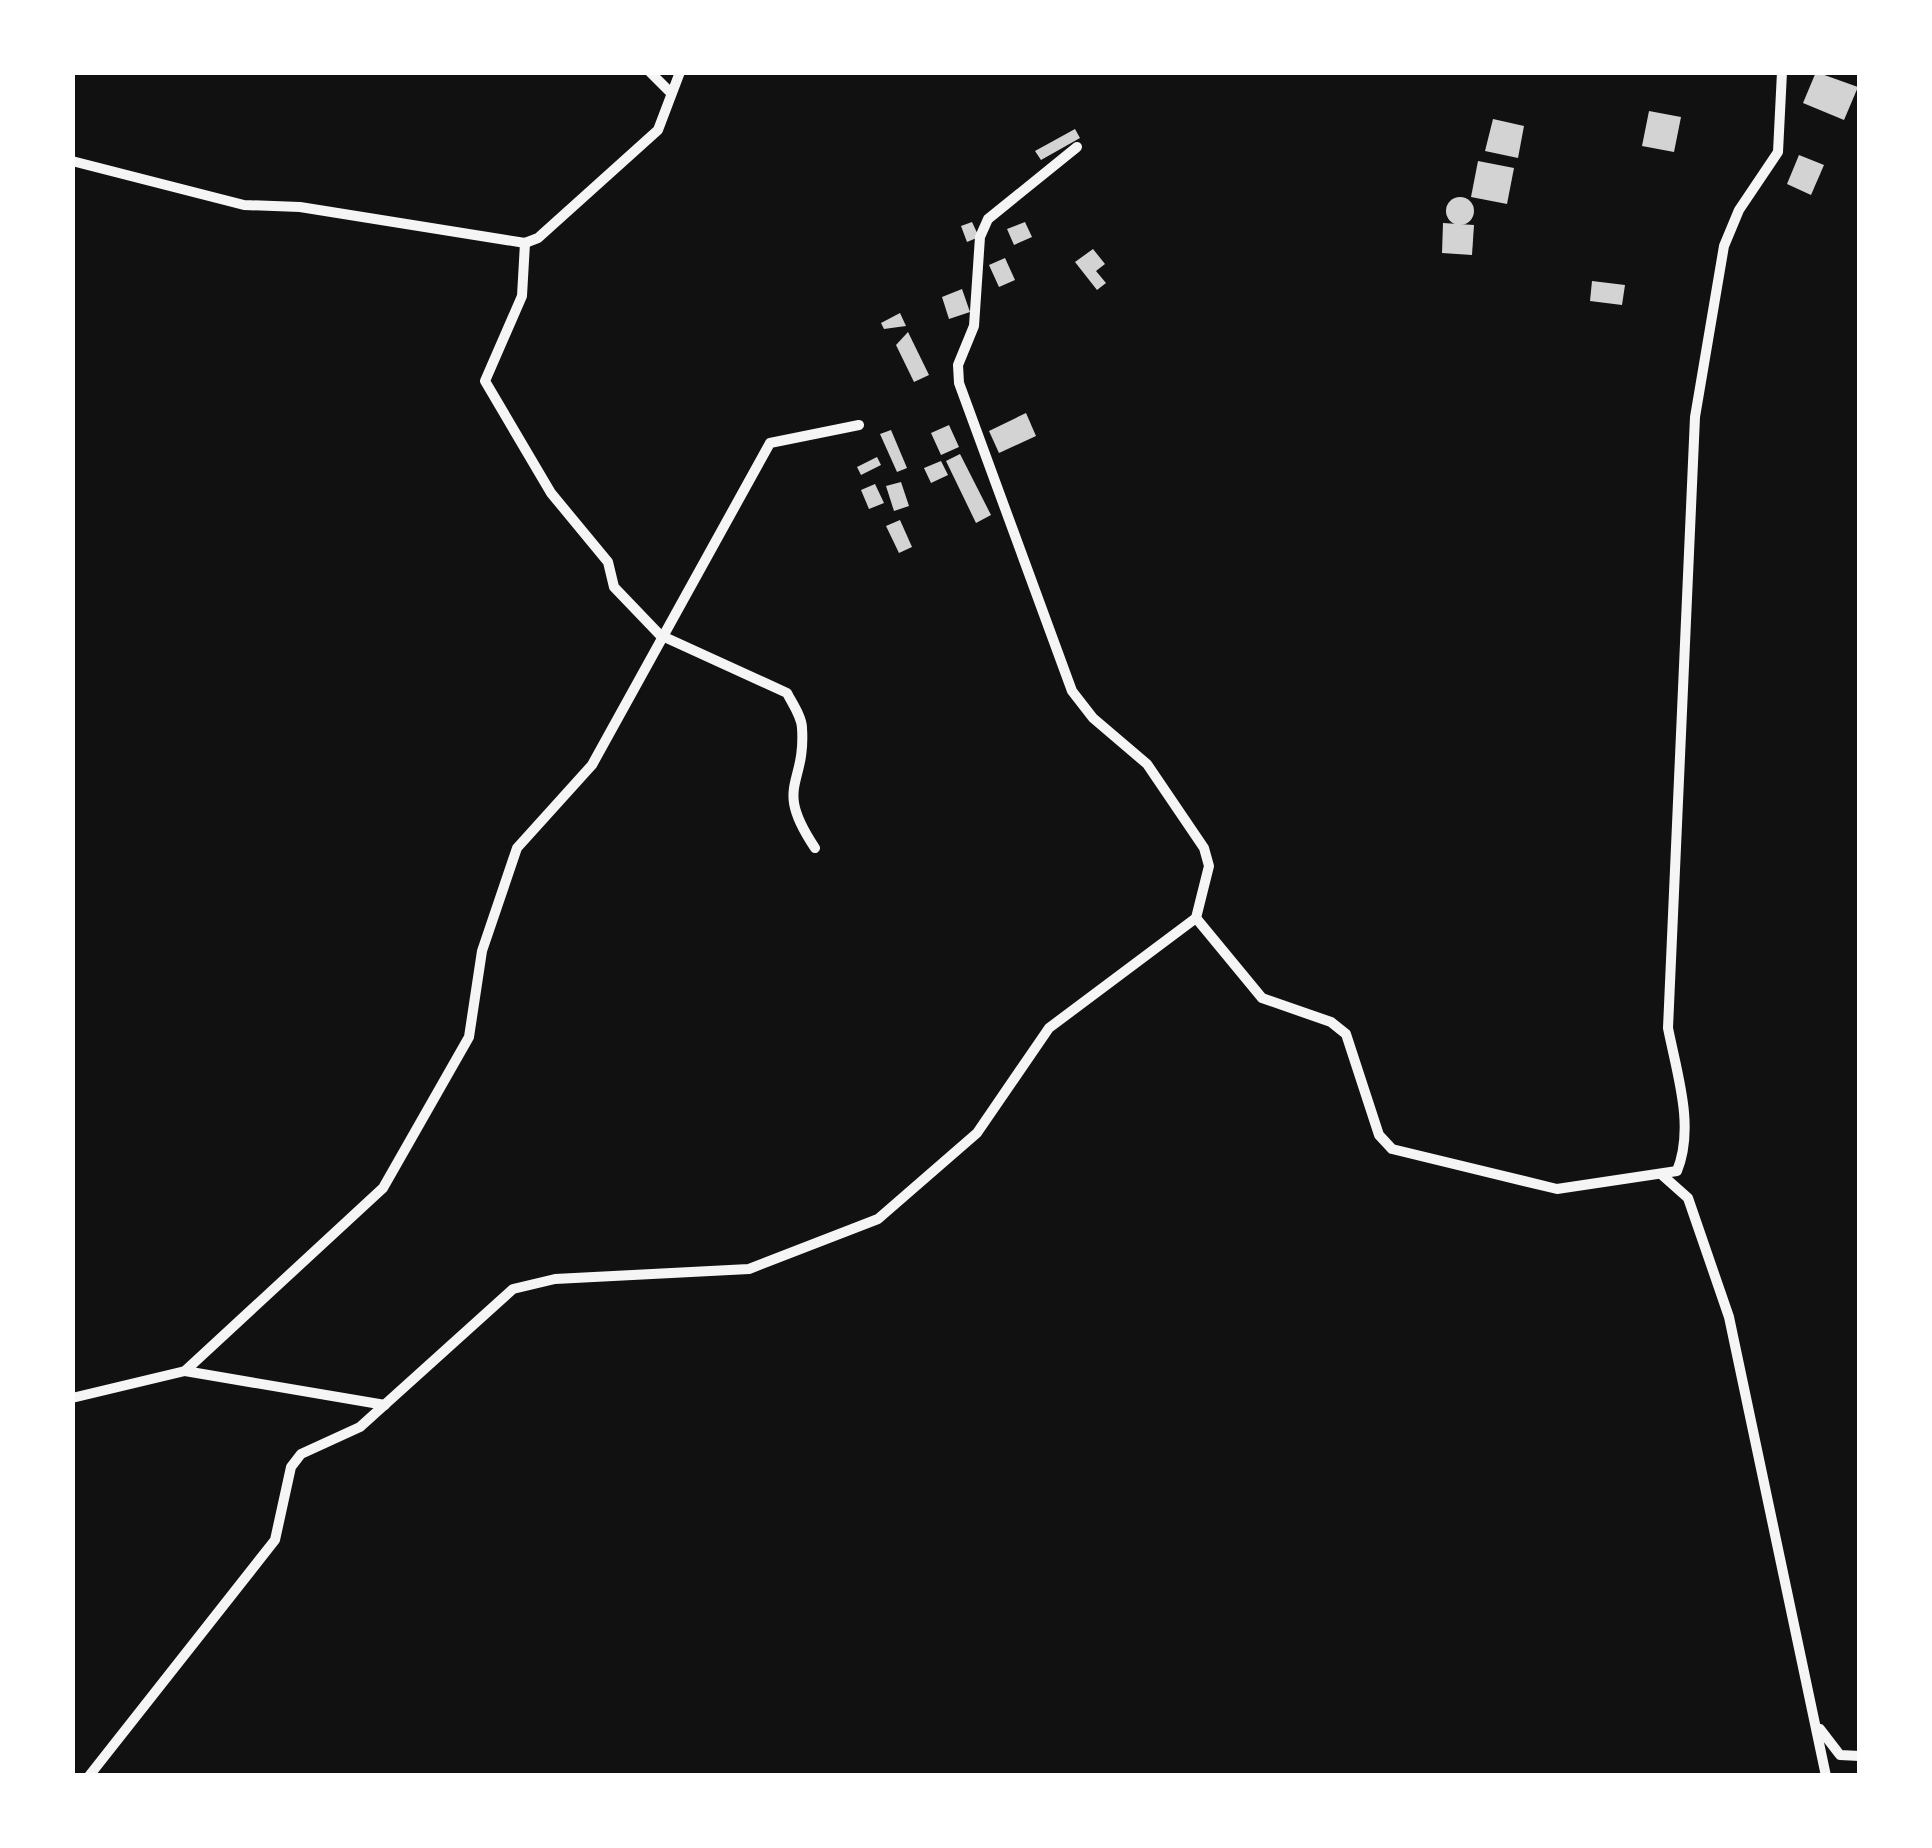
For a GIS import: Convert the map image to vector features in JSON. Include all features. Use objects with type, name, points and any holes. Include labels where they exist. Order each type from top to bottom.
[{"type":"street","points":[[650,72],[669,91]]},
{"type":"street","points":[[72,161],[244,205],[300,208],[525,243],[538,238],[658,130],[680,72]]},
{"type":"street","points":[[1196,918],[1262,998],[1331,1022],[1346,1034],[1379,1135],[1392,1149],[1557,1189],[1677,1171],[1685,1151],[1668,1028],[1695,417],[1724,246],[1739,210],[1778,152],[1782,72]]},
{"type":"street","points":[[89,1776],[274,1540],[283,1522],[291,1467],[301,1454],[360,1427],[513,1289],[530,1282],[749,1269],[878,1219],[977,1132],[1049,1028],[1196,918],[1209,866],[1204,848],[1148,764],[1093,718],[1072,691],[958,383],[958,365],[974,326],[980,237],[988,219],[1077,147]]},
{"type":"street","points":[[525,243],[522,296],[485,381],[551,493],[608,562],[614,587],[660,635],[787,693],[803,727],[790,793],[795,818],[815,848]]},
{"type":"street","points":[[185,1371],[382,1188],[469,1037],[482,951],[517,848],[592,765],[770,443],[860,425]]},
{"type":"street","points":[[1660,1174],[1688,1198],[1729,1317],[1826,1776]]},
{"type":"street","points":[[72,1398],[185,1371],[385,1405]]},
{"type":"street","points":[[1818,1726],[1840,1755],[1860,1756]]},
{"type":"building","points":[[1816,72],[1858,87],[1844,120],[1803,103]]},
{"type":"building","points":[[1649,111],[1681,117],[1674,152],[1642,146]]},
{"type":"building","points":[[1493,119],[1524,126],[1518,158],[1485,151]]},
{"type":"building","points":[[1075,129],[1080,138],[1041,160],[1035,151]]},
{"type":"building","points":[[1799,155],[1824,165],[1811,195],[1787,184]]},
{"type":"building","points":[[1478,161],[1514,168],[1507,204],[1471,197]]},
{"type":"building","points":[[1460,197],[1470,201],[1474,211],[1470,221],[1460,225],[1450,221],[1446,211],[1450,201]]},
{"type":"building","points":[[972,222],[979,237],[967,242],[961,226]]},
{"type":"building","points":[[1025,222],[1032,237],[1014,245],[1007,229]]},
{"type":"building","points":[[1443,223],[1474,225],[1472,255],[1442,253]]},
{"type":"building","points":[[1093,249],[1105,264],[1096,271],[1106,283],[1097,290],[1075,262]]},
{"type":"building","points":[[1005,258],[1015,280],[999,287],[989,265]]},
{"type":"building","points":[[1592,281],[1625,285],[1622,305],[1590,301]]},
{"type":"building","points":[[962,289],[970,312],[949,319],[942,297]]},
{"type":"building","points":[[900,313],[906,326],[884,329],[881,323]]},
{"type":"building","points":[[908,332],[929,375],[914,382],[896,345]]},
{"type":"building","points":[[1026,413],[1036,436],[999,453],[989,431]]},
{"type":"building","points":[[949,425],[959,447],[941,455],[931,433]]},
{"type":"building","points":[[891,430],[907,468],[897,472],[880,434]]},
{"type":"building","points":[[960,454],[991,515],[976,523],[946,461]]},
{"type":"building","points":[[877,457],[881,465],[861,475],[857,467]]},
{"type":"building","points":[[941,461],[948,475],[931,483],[924,468]]},
{"type":"building","points":[[901,482],[909,506],[894,511],[886,486]]},
{"type":"building","points":[[875,484],[884,503],[869,509],[861,490]]},
{"type":"building","points":[[900,520],[912,547],[899,553],[886,526]]}]
